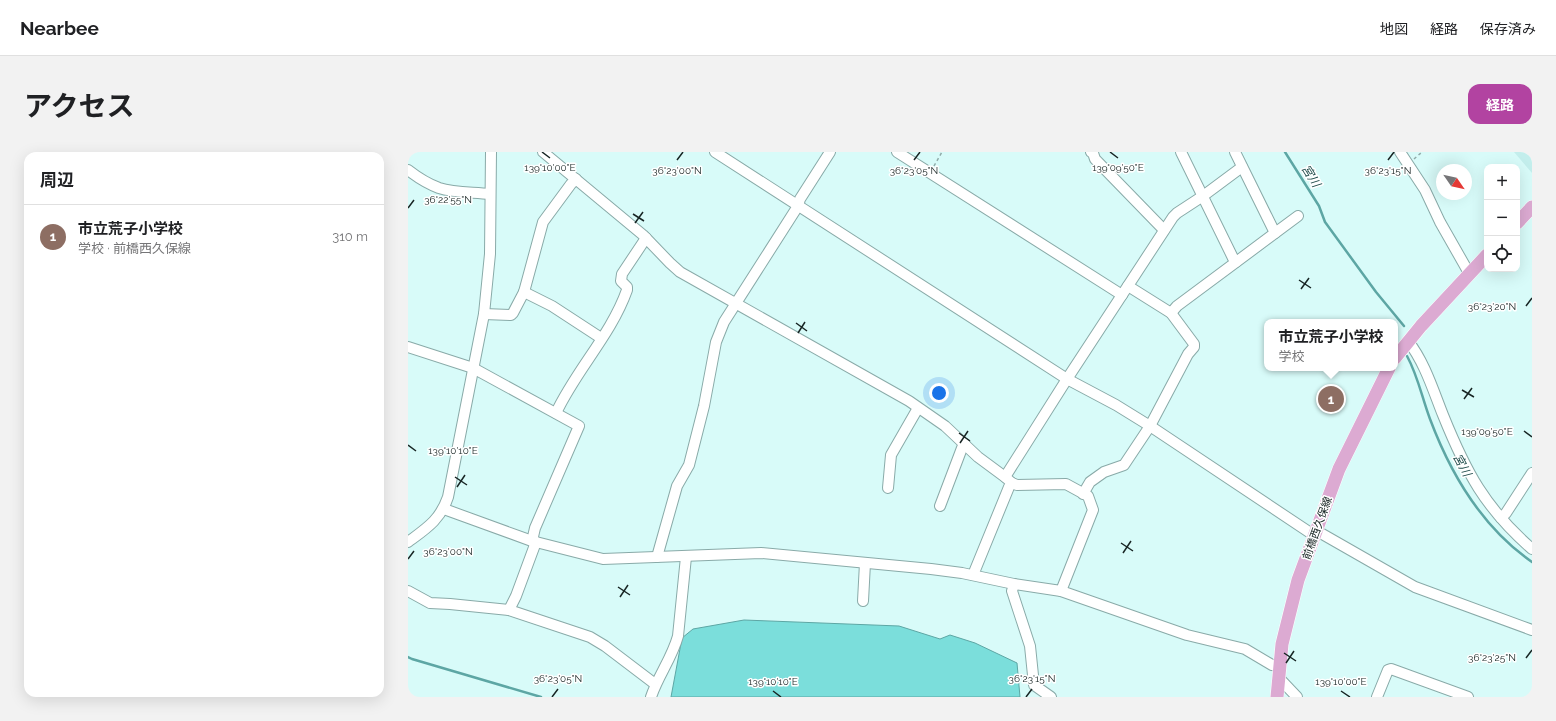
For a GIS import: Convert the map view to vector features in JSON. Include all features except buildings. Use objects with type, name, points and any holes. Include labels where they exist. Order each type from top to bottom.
[{"type":"main road","points":[[1520,220],[1530,212]]},
{"type":"main road","points":[[1398,354],[1408,341],[1484,258]]},
{"type":"main road","name":"前橋西久保線","points":[[1277,697],[1278,671],[1282,644],[1296,587],[1339,469],[1388,371]]},
{"type":"street","points":[[408,542],[430,525],[444,509],[448,497],[484,314],[490,254],[492,152]]},
{"type":"street","points":[[543,152],[646,238],[680,272],[844,364],[918,408],[945,426],[966,444],[978,457],[1008,480],[1017,485],[1066,484],[1088,496],[1093,510],[1061,591]]},
{"type":"street","points":[[715,152],[1067,378],[1150,426],[1316,533],[1415,587],[1532,630]]},
{"type":"street","points":[[657,557],[677,486],[689,465],[704,406],[716,342],[724,322],[735,302],[798,206],[800,200],[830,152]]},
{"type":"street","points":[[897,152],[1122,295]]},
{"type":"street","points":[[1092,152],[1095,159],[1164,230]]},
{"type":"street","points":[[1182,152],[1236,262]]},
{"type":"street","points":[[1235,152],[1275,233]]},
{"type":"street","points":[[1400,152],[1425,190],[1440,222],[1470,273]]},
{"type":"street","points":[[973,575],[1008,488],[1008,480],[1067,378],[1164,230],[1176,213],[1203,196],[1242,167]]},
{"type":"street","points":[[408,170],[419,178],[438,188],[490,194]]},
{"type":"street","points":[[484,314],[511,315],[515,311],[524,292],[543,222],[576,179]]},
{"type":"street","points":[[1171,313],[1177,306],[1298,216]]},
{"type":"street","points":[[556,413],[565,394],[615,317],[627,290],[627,287],[621,281],[622,274],[646,238]]},
{"type":"street","points":[[1083,494],[1090,482],[1104,472],[1124,465],[1150,426],[1188,354],[1194,347],[1194,344],[1171,313],[1128,286]]},
{"type":"street","points":[[524,292],[552,306],[601,338]]},
{"type":"street","points":[[1408,341],[1420,357],[1460,456],[1476,486],[1494,512],[1532,549]]},
{"type":"street","points":[[408,347],[474,368],[579,426],[535,528],[534,541],[516,596],[509,610]]},
{"type":"street","points":[[888,488],[891,455],[918,408]]},
{"type":"street","points":[[940,506],[966,444]]},
{"type":"street","points":[[1501,518],[1506,513],[1532,473]]},
{"type":"street","points":[[444,509],[534,541],[603,559],[762,553],[931,569],[1061,591],[1187,634],[1245,649],[1272,665],[1297,697]]},
{"type":"street","points":[[651,697],[655,684],[675,648],[678,636],[686,556]]},
{"type":"street","points":[[863,601],[865,563]]},
{"type":"street","points":[[1014,584],[1012,591],[1031,653],[1034,685],[1046,696]]},
{"type":"street","points":[[408,591],[430,603],[509,610],[590,637],[605,646],[655,684]]},
{"type":"street","points":[[1377,697],[1388,670],[1391,669],[1468,697]]},
{"type":"path","points":[[930,172],[942,152]]},
{"type":"shaded area","points":[[1514,152],[1532,152],[1532,173]]},
{"type":"water","points":[[744,620],[899,626],[940,639],[950,635],[975,643],[1017,663],[1020,697],[671,697],[682,638],[693,629]]},
{"type":"waterway","name":"宮川","points":[[1285,152],[1319,206],[1325,222],[1376,292],[1404,326]]},
{"type":"waterway","name":"宮川","points":[[1407,356],[1420,387],[1438,440],[1470,499],[1498,533],[1532,562]]},
{"type":"waterway","points":[[408,657],[541,697]]},
{"type":"place","name":"市立荒子小学校","points":[[1331,399]]}]
